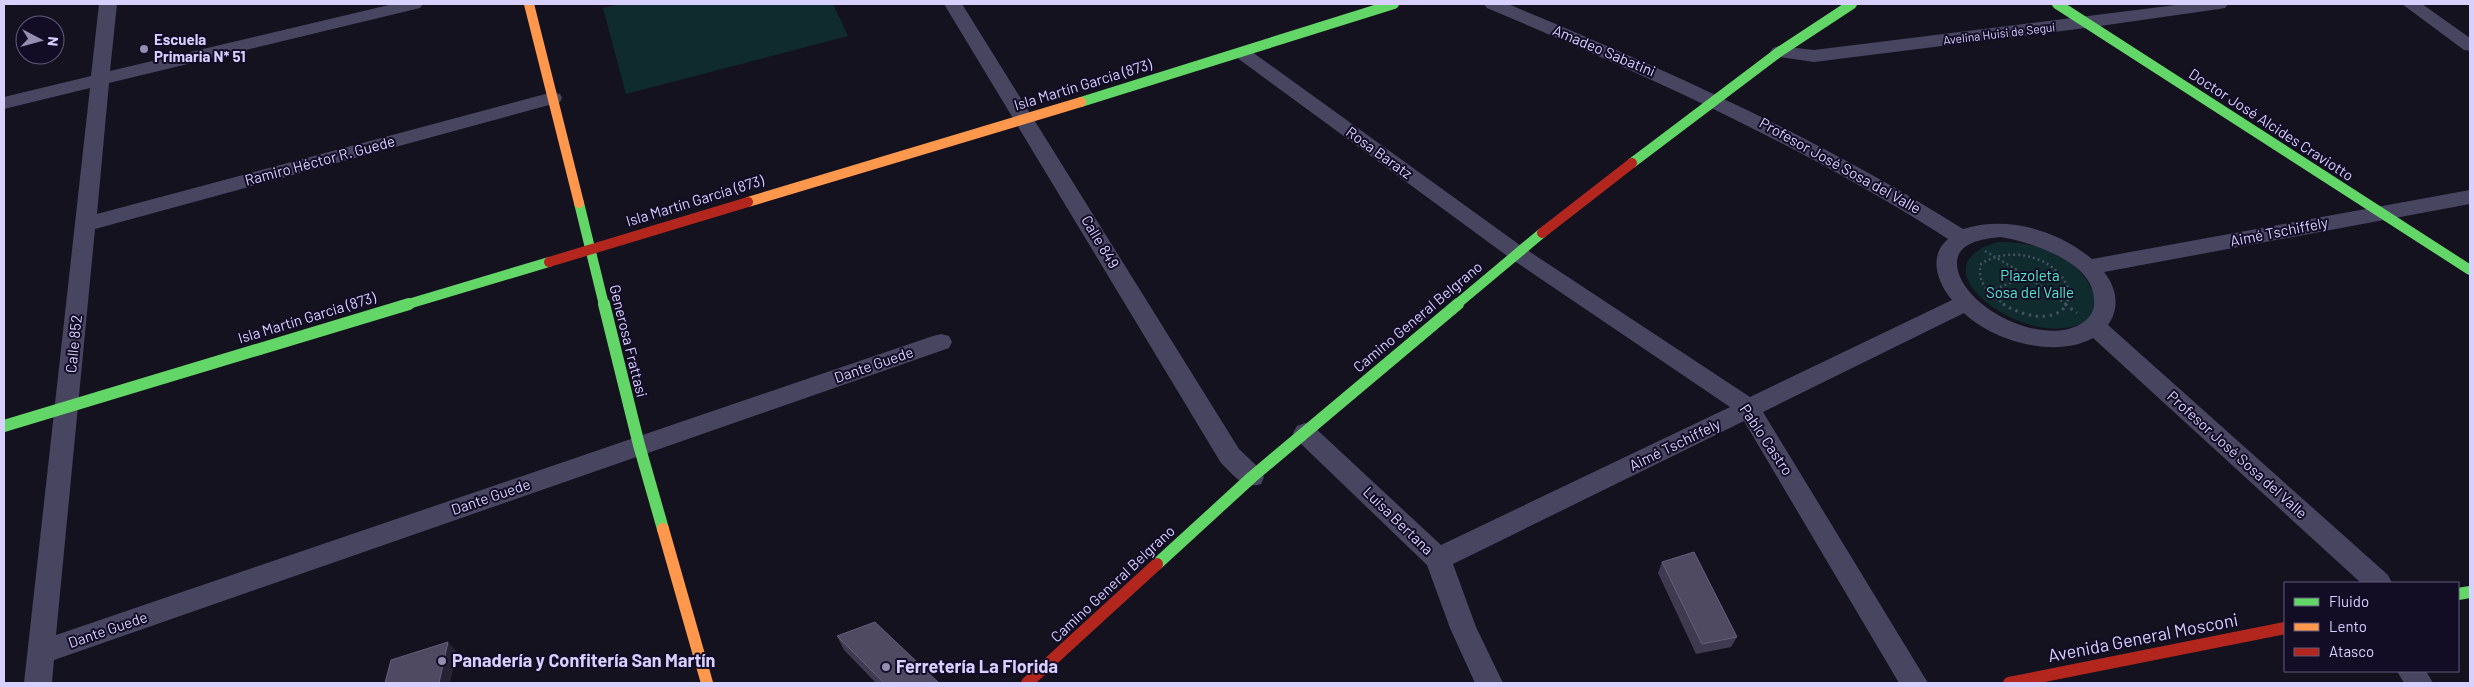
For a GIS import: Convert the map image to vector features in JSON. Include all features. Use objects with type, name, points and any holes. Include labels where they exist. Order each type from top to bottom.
[{"type":"main road","name":"Generosa Frattasi","points":[[529,4],[639,446],[707,683]]},
{"type":"main road","name":"Isla Martín García (873)","points":[[4,426],[1242,53],[1394,4]]},
{"type":"main road","name":"Camino General Belgrano","points":[[1027,683],[1252,477],[1517,253],[1715,99],[1779,52],[1852,4]]},
{"type":"main road","name":"Doctor José Alcides Craviotto","points":[[2057,4],[2470,270]]},
{"type":"main road","name":"Avenida General Mosconi","points":[[2009,683],[2284,628]]},
{"type":"street","name":"Calle 852","points":[[38,683],[108,4]]},
{"type":"street","points":[[4,103],[414,4]]},
{"type":"street","name":"Calle 849","points":[[954,4],[1230,456],[1252,477]]},
{"type":"street","name":"Amadeo Sabatini","points":[[1493,4],[1715,99]]},
{"type":"street","name":"Avelina Huisi de Seguí","points":[[1779,52],[1814,56],[2086,23],[2219,4]]},
{"type":"street","points":[[2411,4],[2470,46]]},
{"type":"street","name":"Rosa Baratz","points":[[1242,53],[1517,253]]},
{"type":"street","name":"Ramiro Héctor R. Guede","points":[[86,224],[553,98]]},
{"type":"street","name":"Profesor José Sosa del Valle","points":[[1715,99],[1914,206],[1962,238]]},
{"type":"street","name":"Aimé Tschiffely","points":[[2088,267],[2470,197]]},
{"type":"street","points":[[1994,230],[2024,233],[2048,241],[2070,253],[2088,267],[2099,280],[2105,293],[2106,306],[2103,318],[2095,327],[2079,336],[2058,339],[2033,337],[2008,330],[1985,318],[1965,303],[1951,284],[1946,266],[1950,250],[1962,238],[1994,230]]},
{"type":"street","name":"Pablo Castro","points":[[1517,253],[1725,390],[1749,410],[1914,683]]},
{"type":"street","name":"Aimé Tschiffely","points":[[1438,559],[1749,410],[1965,303]]},
{"type":"street","name":"Profesor José Sosa del Valle","points":[[2095,327],[2378,582]]},
{"type":"street","name":"Dante Guede","points":[[40,653],[941,342]]},
{"type":"street","name":"Luisa Bertana","points":[[1305,433],[1438,559],[1463,628],[1488,683]]},
{"type":"street","points":[[2412,672],[2419,683]]},
{"type":"path","points":[[1962,238],[2027,276],[2095,327]]},
{"type":"path","points":[[2012,253],[2041,261],[2057,272],[2070,288],[2071,298],[2068,306],[2058,313],[2046,316],[2030,316],[1999,303],[1987,293],[1980,283],[1978,272],[1981,264],[1993,256],[2012,253]]},
{"type":"path","points":[[1965,303],[2027,276],[2088,267]]},
{"type":"green space","points":[[620,4],[833,4],[848,36],[626,94],[603,8]]},
{"type":"green space","name":"Plazoleta Sosa del Valle","points":[[1998,242],[2038,247],[2053,252],[2072,264],[2090,285],[2095,296],[2095,307],[2091,316],[2081,324],[2064,328],[2042,328],[2019,321],[1998,310],[1980,297],[1969,281],[1966,266],[1975,253]]},
{"type":"building","points":[[1694,552],[1737,637],[1702,644],[1662,562]]},
{"type":"building","name":"Ferretería La Florida","points":[[875,622],[939,683],[884,683],[837,636]]},
{"type":"building","points":[[448,642],[439,683],[385,683],[391,660]]},
{"type":"traffic: fast","points":[[1081,102],[1394,4]]},
{"type":"traffic: fast","points":[[1632,163],[1779,52],[1852,4]]},
{"type":"traffic: fast","points":[[2057,4],[2470,270]]},
{"type":"traffic: fast","points":[[579,203],[639,445],[663,529]]},
{"type":"traffic: fast","points":[[1157,564],[1252,477],[1542,233]]},
{"type":"traffic: fast","points":[[4,426],[549,262]]},
{"type":"traffic: fast","points":[[2459,594],[2470,592]]},
{"type":"traffic: slow","points":[[529,4],[579,203]]},
{"type":"traffic: slow","points":[[748,202],[1081,102]]},
{"type":"traffic: slow","points":[[663,529],[707,683]]},
{"type":"traffic: jam","points":[[1542,233],[1632,163]]},
{"type":"traffic: jam","points":[[549,262],[748,202]]},
{"type":"traffic: jam","points":[[1027,683],[1157,564]]},
{"type":"traffic: jam","points":[[2009,683],[2284,628]]},
{"type":"place","name":"Escuela Primaria N* 51","points":[[144,49]]},
{"type":"place","name":"Panadería y Confitería San Martín","points":[[442,661]]},
{"type":"place","name":"Ferretería La Florida","points":[[886,667]]}]
